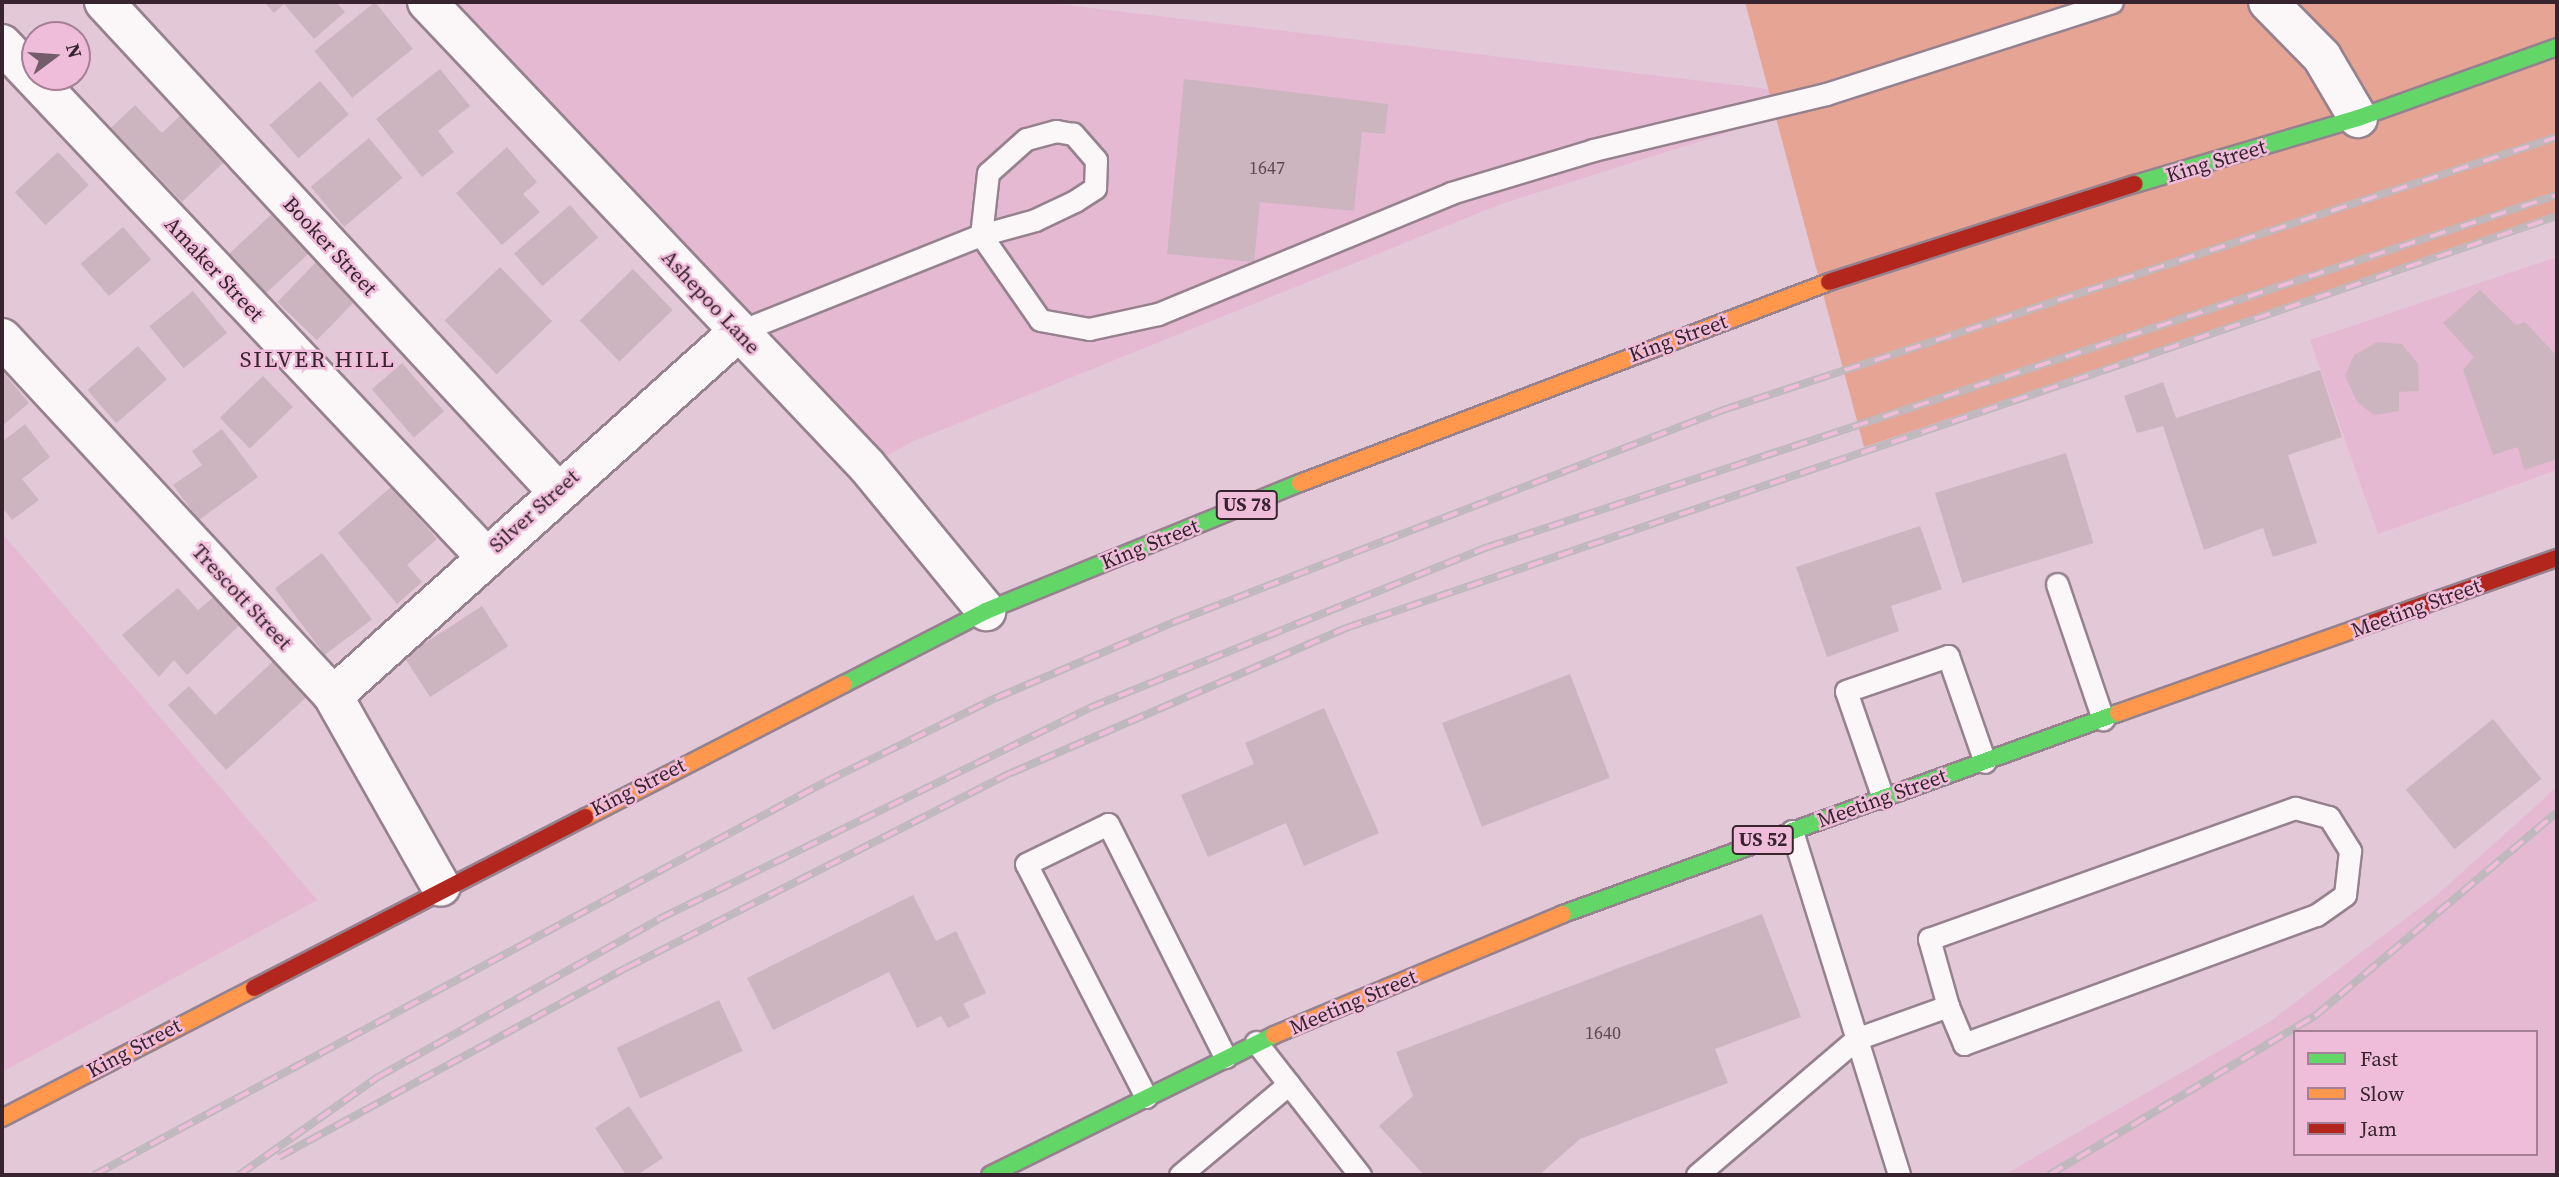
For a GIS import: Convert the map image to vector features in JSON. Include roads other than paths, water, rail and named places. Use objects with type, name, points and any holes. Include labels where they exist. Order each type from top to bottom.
[{"type":"main road","name":"King Street","points":[[2,1118],[441,887],[986,611],[1449,423],[1913,251],[2358,118],[2557,47]]},
{"type":"main road","name":"Meeting Street","points":[[990,1175],[1256,1042],[1647,879],[1792,831],[2557,558]]},
{"type":"street","name":"Booker Street","points":[[104,2],[556,490]]},
{"type":"street","name":"Ashepoo Lane","points":[[427,2],[906,509],[986,611]]},
{"type":"street","points":[[2268,2],[2322,57],[2358,118]]},
{"type":"street","name":"Amaker Street","points":[[2,44],[484,555]]},
{"type":"street","name":"Silver Street","points":[[333,695],[556,490],[738,332]]},
{"type":"street","name":"Trescott Street","points":[[2,338],[333,695],[441,887]]},
{"type":"lane","points":[[738,332],[981,235],[1035,220],[1095,188],[1096,160],[1088,146],[1056,131],[1026,139],[988,173],[981,235],[1040,320],[1090,329],[1158,314],[1451,193],[1593,150],[1826,94],[2112,2]]},
{"type":"lane","points":[[2057,584],[2103,719]]},
{"type":"lane","points":[[1883,797],[1846,691],[1948,656],[1985,762]]},
{"type":"lane","points":[[2295,808],[2329,817],[2350,851],[2345,895],[2316,915],[1964,1044],[1948,1006],[1928,939],[2295,808]]},
{"type":"lane","points":[[1146,1097],[1026,864],[1108,824],[1225,1057]]},
{"type":"lane","points":[[1792,831],[1899,1175]]},
{"type":"lane","points":[[1697,1175],[1856,1039],[1948,1006]]},
{"type":"lane","points":[[1256,1042],[1360,1175]]},
{"type":"lane","points":[[1180,1175],[1289,1084]]},
{"type":"railway","points":[[94,1175],[825,782],[996,698],[1174,622],[1723,410],[2557,137]]},
{"type":"railway","points":[[239,1175],[378,1077],[659,919],[1089,708],[1488,547],[2557,195]]},
{"type":"railway","points":[[279,1157],[626,968],[1011,773],[1346,628],[2557,216]]},
{"type":"railway","points":[[2049,1175],[2315,1016],[2557,812]]},
{"type":"district","name":"SILVER HILL","points":[[318,359]]}]
